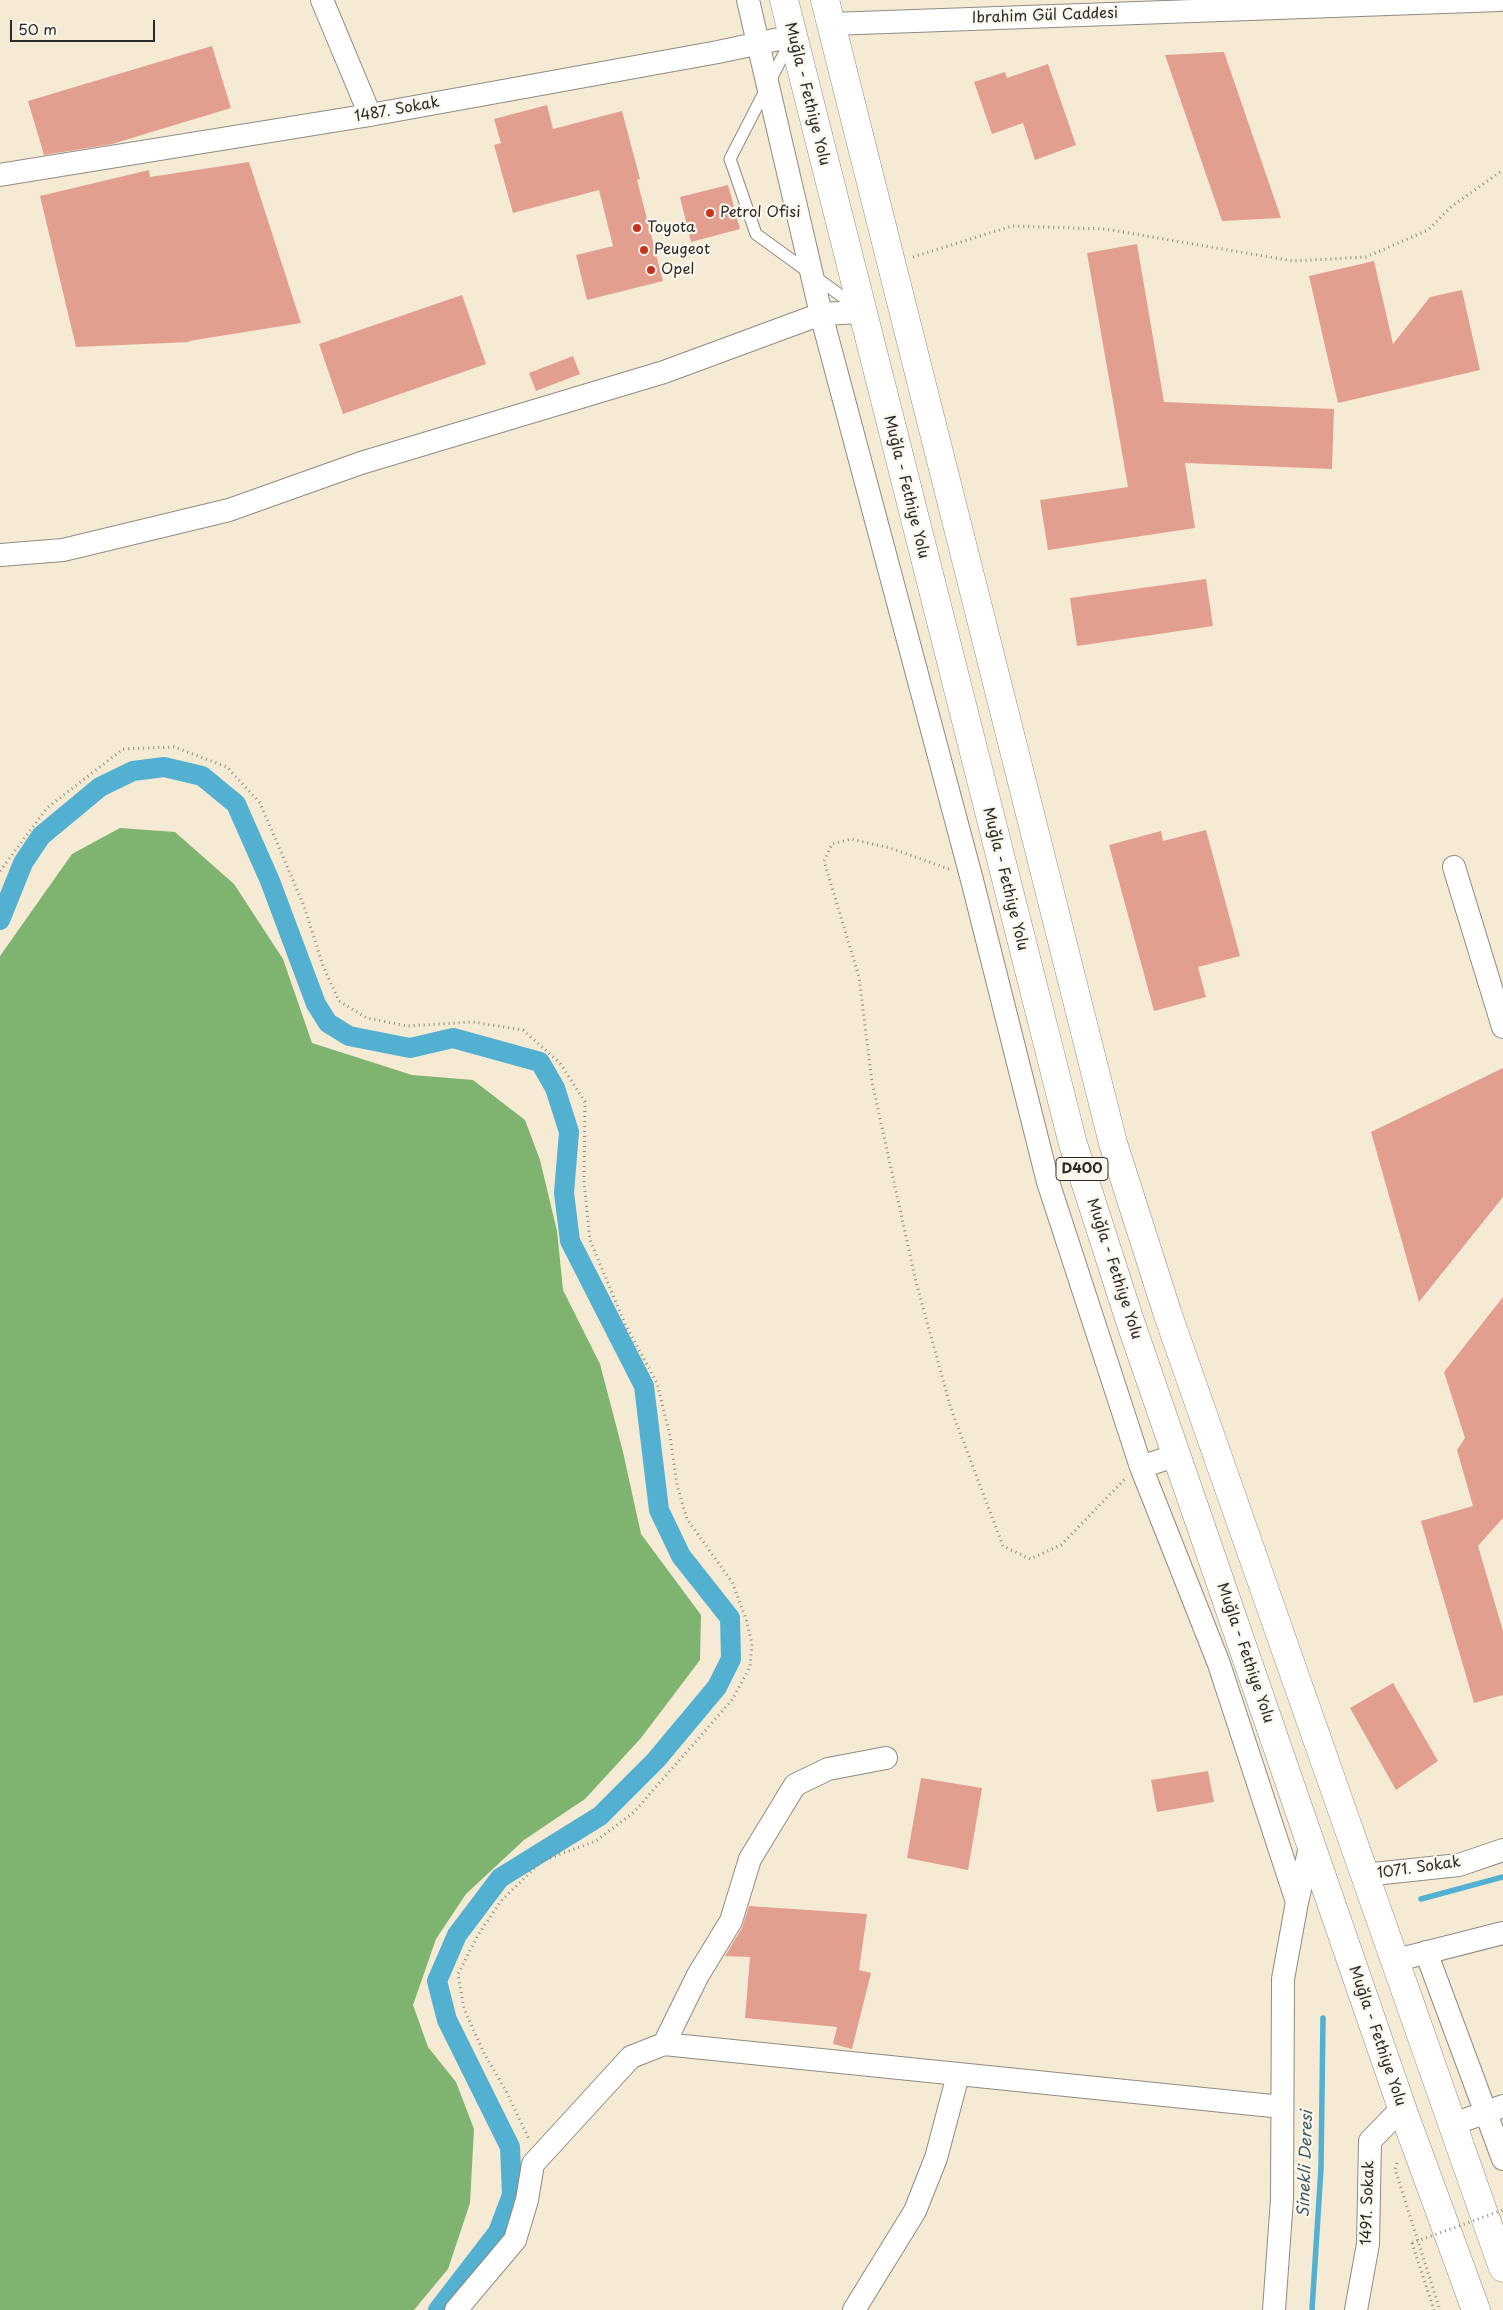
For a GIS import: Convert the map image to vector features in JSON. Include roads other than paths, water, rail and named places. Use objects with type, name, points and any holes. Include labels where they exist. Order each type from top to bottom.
[{"type":"highway","name":"Muğla - Fethiye Yolu","points":[[784,0],[1074,1144],[1176,1454],[1402,2108],[1476,2310]]},
{"type":"highway","name":"D400","points":[[828,12],[890,265],[1113,1142],[1168,1315],[1393,1961],[1503,2268]]},
{"type":"street","points":[[322,0],[370,115]]},
{"type":"street","points":[[748,0],[821,314],[972,880],[1048,1182],[1141,1467],[1219,1664],[1297,1902]]},
{"type":"street","name":"Ibrahim Gül Caddesi","points":[[828,12],[1500,0]]},
{"type":"street","name":"1487. Sokak","points":[[0,175],[370,115],[793,36]]},
{"type":"street","points":[[0,554],[63,550],[229,510],[361,463],[664,372],[821,314],[862,312]]},
{"type":"street","points":[[1454,867],[1503,1027]]},
{"type":"street","points":[[1141,1467],[1176,1454]]},
{"type":"street","points":[[664,2044],[698,1975],[731,1921],[750,1859],[795,1785],[828,1769],[886,1758]]},
{"type":"street","points":[[1274,2310],[1282,2199],[1284,1980],[1297,1902],[1311,1843]]},
{"type":"street","name":"1071. Sokak","points":[[1364,1875],[1458,1865],[1503,1850]]},
{"type":"street","points":[[1393,1961],[1503,1933]]},
{"type":"street","points":[[1426,1952],[1494,2110],[1503,2159]]},
{"type":"street","points":[[456,2310],[515,2240],[527,2200],[533,2164],[630,2057],[664,2044],[1282,2107]]},
{"type":"street","points":[[854,2310],[915,2211],[936,2158],[958,2075]]},
{"type":"street","name":"1491. Sokak","points":[[1356,2310],[1368,2244],[1370,2141],[1402,2108]]},
{"type":"street","points":[[1451,2125],[1494,2110]]},
{"type":"lane","points":[[793,36],[730,159],[756,234],[862,312]]},
{"type":"waterway","points":[[0,920],[23,863],[41,836],[100,787],[133,771],[164,767],[202,776],[236,804],[270,881],[316,1004],[328,1023],[349,1036],[410,1048],[453,1038],[540,1062],[555,1088],[569,1132],[564,1193],[570,1241],[644,1386],[659,1510],[681,1556],[730,1618],[731,1659],[717,1687],[656,1760],[600,1816],[500,1878],[457,1935],[437,1981],[447,2020],[510,2147],[512,2195],[498,2232],[438,2310]]},
{"type":"waterway","name":"Sinekli Deresi","points":[[1421,1899],[1503,1877]]},
{"type":"waterway","name":"Sinekli Deresi","points":[[1312,2310],[1321,2168],[1323,2018]]},
{"type":"place","name":"Petrol Ofisi","points":[[710,213]]},
{"type":"place","name":"Toyota","points":[[637,228]]},
{"type":"place","name":"Peugeot","points":[[644,250]]},
{"type":"place","name":"Opel","points":[[651,270]]}]
